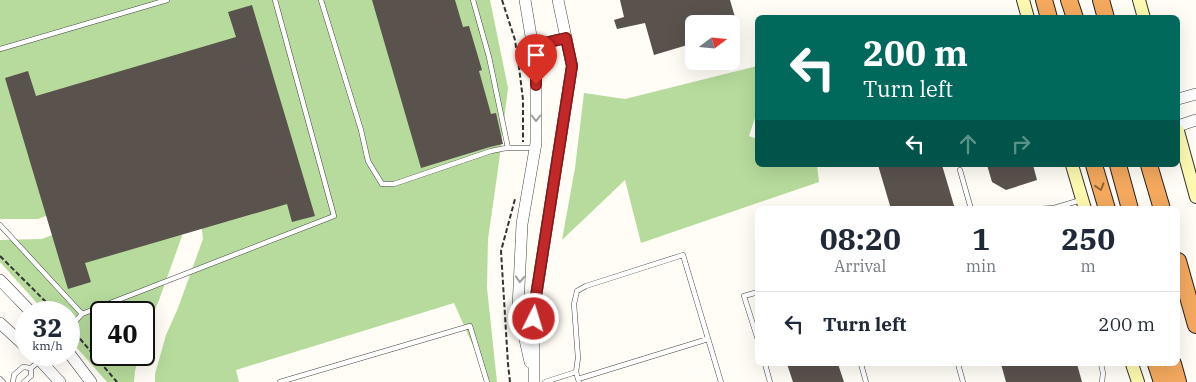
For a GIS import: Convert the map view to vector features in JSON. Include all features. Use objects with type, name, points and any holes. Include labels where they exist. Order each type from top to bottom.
[{"type":"highway","points":[[1044,0],[1048,15]]},
{"type":"highway","points":[[1069,0],[1073,15]]},
{"type":"highway","points":[[1101,0],[1105,15]]},
{"type":"highway","points":[[1095,167],[1106,206]]},
{"type":"highway","points":[[1119,167],[1129,206]]},
{"type":"highway","points":[[1150,167],[1161,206]]},
{"type":"highway","points":[[1180,268],[1196,324]]},
{"type":"highway","points":[[1157,366],[1162,382]]},
{"type":"highway","points":[[1174,366],[1178,382]]},
{"type":"main road","points":[[1023,0],[1027,15]]},
{"type":"main road","points":[[1138,0],[1143,15]]},
{"type":"main road","points":[[1180,138],[1196,197]]},
{"type":"main road","points":[[1073,167],[1084,204]]},
{"type":"main road","points":[[1133,366],[1138,382]]},
{"type":"street","points":[[524,0],[536,66],[522,224],[518,308],[534,382]]},
{"type":"street","points":[[534,382],[534,309],[572,66],[558,0]]},
{"type":"street","points":[[532,46],[566,38]]},
{"type":"street","points":[[1180,98],[1196,94]]},
{"type":"street","points":[[1180,125],[1196,120]]},
{"type":"street","points":[[0,280],[20,301]]},
{"type":"street","points":[[0,323],[15,337]]},
{"type":"street","points":[[48,366],[60,382]]},
{"type":"street","points":[[79,366],[91,382]]},
{"type":"lane","points":[[0,49],[167,0]]},
{"type":"lane","points":[[0,225],[82,314],[334,216],[275,0]]},
{"type":"lane","points":[[321,0],[361,130],[368,161],[382,184],[394,184],[491,151],[508,148],[529,148]]},
{"type":"lane","points":[[473,0],[489,57],[508,148]]},
{"type":"lane","points":[[960,170],[970,206]]},
{"type":"lane","points":[[1069,206],[1084,204]]},
{"type":"lane","points":[[708,339],[579,380],[576,372],[578,358],[574,304],[576,290],[683,255],[722,382]]},
{"type":"lane","points":[[755,293],[744,296],[755,331]]},
{"type":"lane","points":[[280,382],[470,326],[487,382]]},
{"type":"lane","points":[[766,366],[770,382]]},
{"type":"lane","points":[[862,366],[866,382]]},
{"type":"lane","points":[[959,366],[963,382]]},
{"type":"lane","points":[[1101,366],[1102,382]]},
{"type":"lane","points":[[12,382],[14,375],[23,367],[31,368],[31,376],[24,382]]},
{"type":"lane","points":[[545,382],[576,372]]},
{"type":"lane","points":[[0,379],[3,382]]},
{"type":"path","points":[[502,0],[515,40],[529,148]]},
{"type":"path","points":[[510,382],[501,250],[515,200]]},
{"type":"path","points":[[0,256],[45,301]]},
{"type":"path","points":[[80,340],[117,382]]},
{"type":"green space","points":[[0,0],[490,0],[508,88],[488,239],[487,288],[497,382],[489,382],[454,303],[236,370],[239,382],[155,382],[155,374],[166,335],[203,239],[199,202],[77,204],[38,219],[0,219]]},
{"type":"green space","points":[[755,66],[755,118],[749,136],[755,138],[755,167],[817,167],[819,182],[641,243],[625,180],[562,240],[575,168],[584,93],[625,99]]},
{"type":"green space","points":[[179,210],[182,236],[155,309],[155,301],[90,301],[90,363],[80,351],[80,301],[35,301],[0,262],[0,240],[42,239],[85,222]]},
{"type":"green space","points":[[93,366],[136,366],[134,382],[107,382]]},
{"type":"building","points":[[372,0],[455,0],[463,27],[469,26],[482,70],[479,71],[491,114],[496,113],[503,144],[421,168]]},
{"type":"building","points":[[620,0],[730,0],[734,15],[685,15],[685,46],[654,55],[645,23],[617,29],[614,20],[624,17]]},
{"type":"building","points":[[252,5],[315,216],[292,222],[287,204],[85,263],[91,282],[68,289],[5,78],[28,71],[36,96],[236,37],[228,12]]},
{"type":"building","points":[[879,167],[943,167],[954,206],[890,206]]},
{"type":"building","points":[[988,167],[1034,167],[1037,180],[1006,190],[992,182]]},
{"type":"building","points":[[788,366],[839,366],[844,382],[793,382]]},
{"type":"building","points":[[1002,366],[1078,366],[1082,382],[1006,382]]},
{"type":"route","points":[[534,319],[572,66],[566,38],[532,46],[536,66],[536,85]]}]
